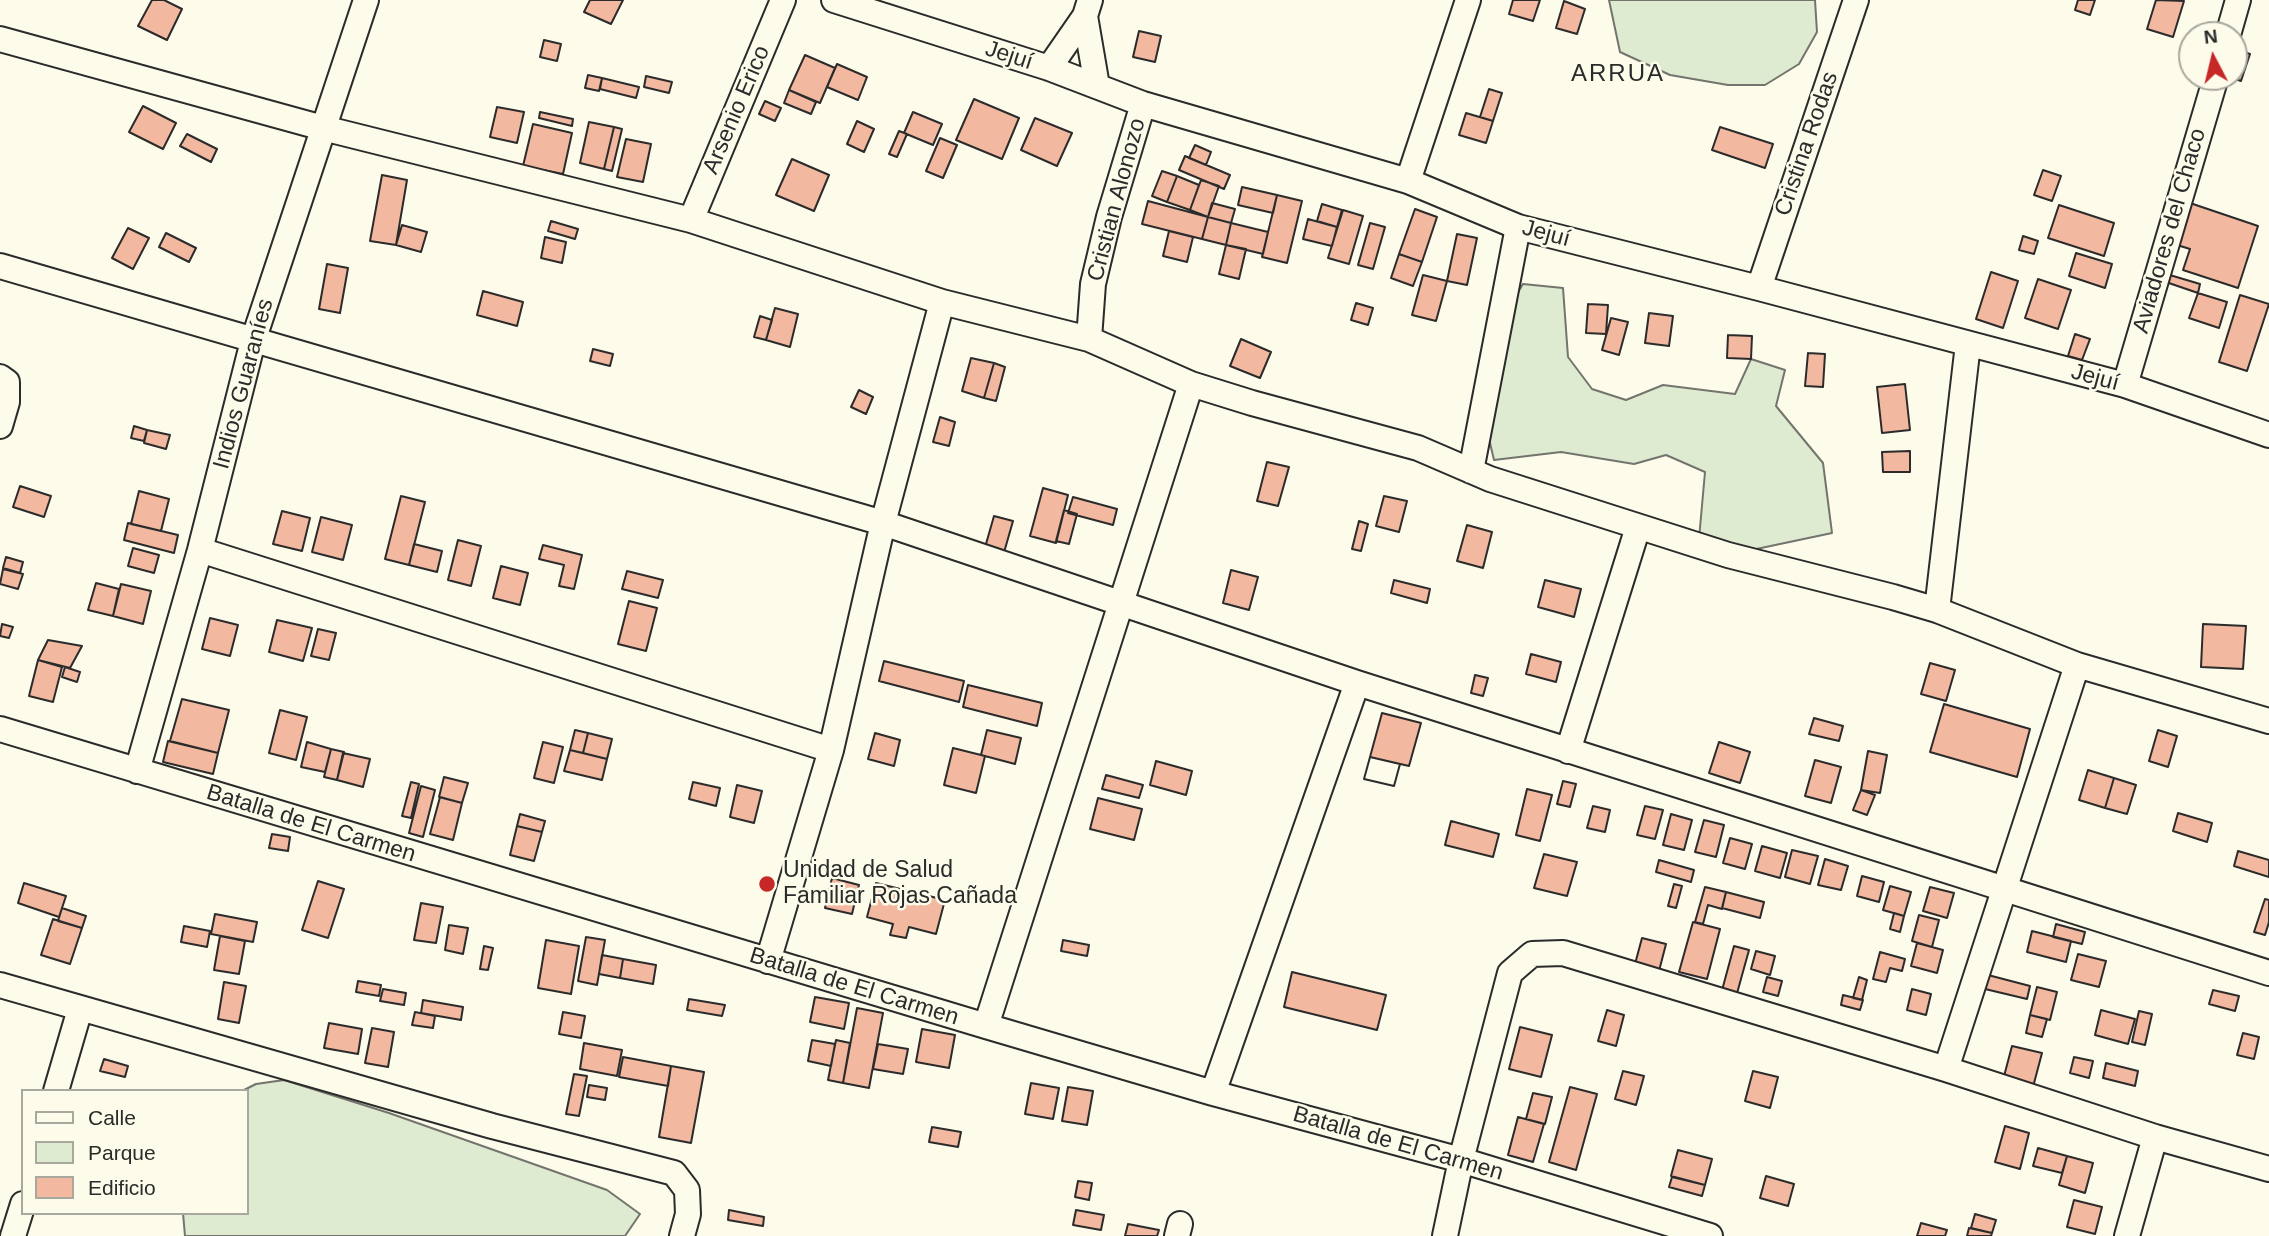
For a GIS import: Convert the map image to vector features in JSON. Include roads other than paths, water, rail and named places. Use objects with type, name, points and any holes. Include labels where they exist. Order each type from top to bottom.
[{"type":"street","name":"Indios Guaraníes","points":[[137,771],[200,550],[253,341],[366,0]]},
{"type":"street","name":"Arsenio Erico","points":[[691,219],[783,0]]},
{"type":"street","name":"Jejuí","points":[[834,0],[1049,68],[1143,104],[1408,181],[1518,227],[2125,385],[2269,435]]},
{"type":"street","points":[[1408,181],[1468,0]]},
{"type":"street","name":"Cristina Rodas","points":[[1759,288],[1856,0]]},
{"type":"street","points":[[2232,21],[2238,0]]},
{"type":"street","points":[[1049,68],[1087,8]]},
{"type":"street","points":[[1087,8],[1097,86]]},
{"type":"street","points":[[0,39],[323,128],[691,219],[942,302],[1089,339],[1191,384],[1418,449],[1471,471],[1728,555],[1937,610],[2077,665],[2269,721]]},
{"type":"street","name":"Aviadores del Chaco","points":[[2125,385],[2212,91]]},
{"type":"street","name":"Cristian Alonozo","points":[[1089,339],[1093,284],[1109,217],[1143,104]]},
{"type":"street","points":[[1471,471],[1518,227]]},
{"type":"street","points":[[0,266],[883,523],[1357,683],[2269,973]]},
{"type":"street","points":[[768,961],[831,750],[883,523],[942,302]]},
{"type":"street","points":[[1937,610],[1968,344]]},
{"type":"street","points":[[0,377],[7,382],[8,402],[0,426]]},
{"type":"street","points":[[986,1026],[1191,384]]},
{"type":"street","points":[[1568,751],[1639,527]]},
{"type":"street","points":[[200,550],[831,750]]},
{"type":"street","points":[[1946,1069],[2077,665]]},
{"type":"street","points":[[1213,1093],[1357,683]]},
{"type":"street","name":"Batalla de El Carmen","points":[[0,729],[986,1026],[1213,1093],[1461,1160],[1710,1236]]},
{"type":"street","points":[[1445,1236],[1461,1160],[1510,973],[1532,954],[1563,953],[1946,1069],[2155,1137],[2269,1169]]},
{"type":"street","points":[[0,985],[492,1126],[674,1173],[687,1190],[688,1214],[682,1236]]},
{"type":"street","points":[[57,1089],[80,1009]]},
{"type":"street","points":[[2127,1236],[2155,1137]]},
{"type":"street","points":[[13,1236],[21,1210]]},
{"type":"place","name":"Unidad de Salud Familiar Rojas Cañada","points":[[767,884]]},
{"type":"district","name":"ARRUA","points":[[1618,74]]}]
